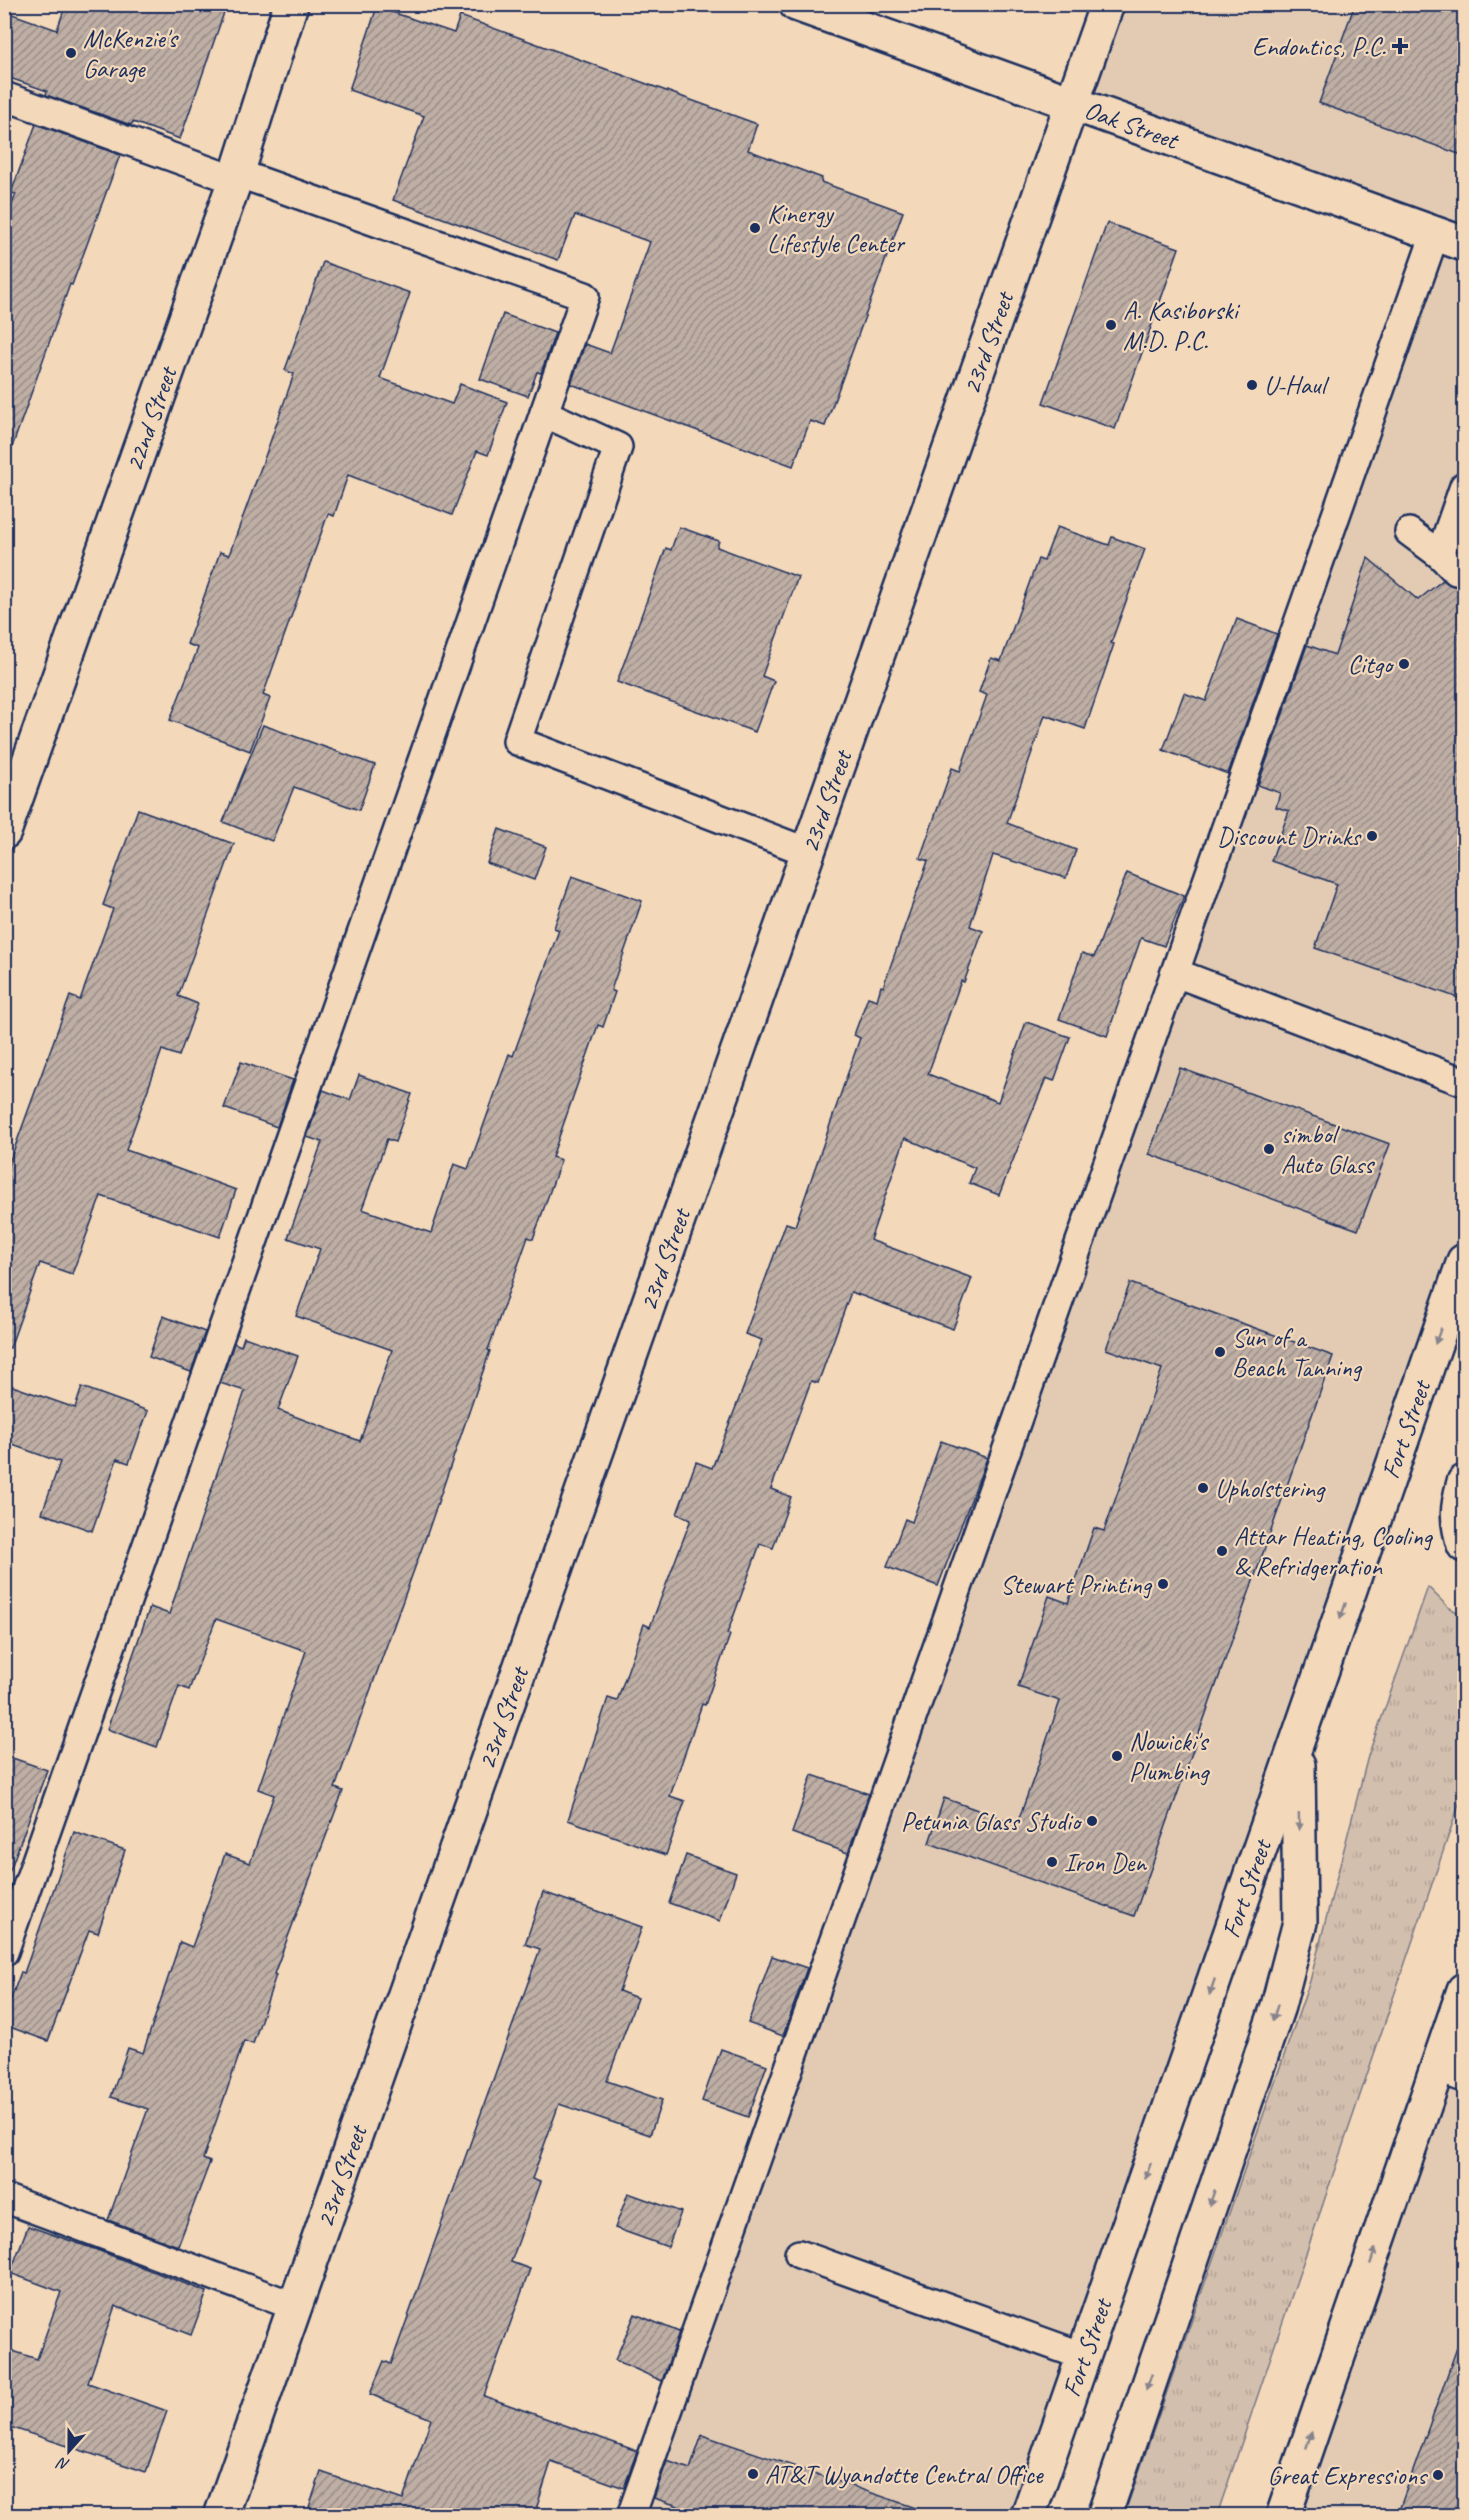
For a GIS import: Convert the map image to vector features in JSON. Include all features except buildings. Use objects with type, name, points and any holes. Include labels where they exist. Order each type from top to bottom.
[{"type":"street","name":"22nd Street","points":[[4,832],[236,176],[291,4]]},
{"type":"street","name":"Oak Street","points":[[796,4],[1450,239]]},
{"type":"street","name":"23rd Street","points":[[221,2516],[1107,4]]},
{"type":"street","name":"Fort Street","points":[[1028,2516],[1464,1261]]},
{"type":"street","points":[[1464,1482],[1458,1502],[1458,1526],[1464,1545]]},
{"type":"street","points":[[1104,2516],[1278,2007],[1300,1922],[1298,1742]]},
{"type":"street","points":[[1283,2516],[1452,2070],[1464,1990]]},
{"type":"lane","points":[[4,96],[585,296],[4,1952]]},
{"type":"lane","points":[[631,2516],[1176,973],[1450,239]]},
{"type":"lane","points":[[544,413],[618,447],[517,741],[808,852]]},
{"type":"lane","points":[[1409,532],[1448,563],[1464,486]]},
{"type":"lane","points":[[1176,973],[1464,1082]]},
{"type":"lane","points":[[4,2198],[294,2306]]},
{"type":"lane","points":[[799,2254],[1083,2356]]},
{"type":"shaded area","points":[[1107,5],[1464,5],[1464,1261],[1028,2515],[631,2516],[1435,234],[1072,104]]},
{"type":"shaded area","points":[[1464,1990],[1464,2515],[1283,2516]]},
{"type":"green space","points":[[1428,1587],[1448,1607],[1464,1616],[1464,1790],[1217,2515],[1124,2515],[1310,1981],[1368,1756]]},
{"type":"place","name":"Endontics, P.C.","points":[[1400,46]]},
{"type":"place","name":"McKenzie's Garage","points":[[71,53]]},
{"type":"place","name":"Kinergy Lifestyle Center","points":[[755,228]]},
{"type":"place","name":"A. Kasiborski M.D. P.C.","points":[[1111,325]]},
{"type":"place","name":"U-Haul","points":[[1252,385]]},
{"type":"place","name":"Citgo","points":[[1404,664]]},
{"type":"place","name":"Discount Drinks","points":[[1372,836]]},
{"type":"place","name":"simbol Auto Glass","points":[[1269,1149]]},
{"type":"place","name":"Sun of a Beach Tanning","points":[[1220,1352]]},
{"type":"place","name":"Upholstering","points":[[1203,1488]]},
{"type":"place","name":"Attar Heating, Cooling & Refridgeration","points":[[1222,1551]]},
{"type":"place","name":"Stewart Printing","points":[[1163,1584]]},
{"type":"place","name":"Nowicki's Plumbing","points":[[1117,1756]]},
{"type":"place","name":"Petunia Glass Studio","points":[[1092,1821]]},
{"type":"place","name":"Iron Den","points":[[1052,1862]]},
{"type":"place","name":"AT&T Wyandotte Central Office","points":[[753,2474]]},
{"type":"place","name":"Great Expressions","points":[[1438,2475]]}]
